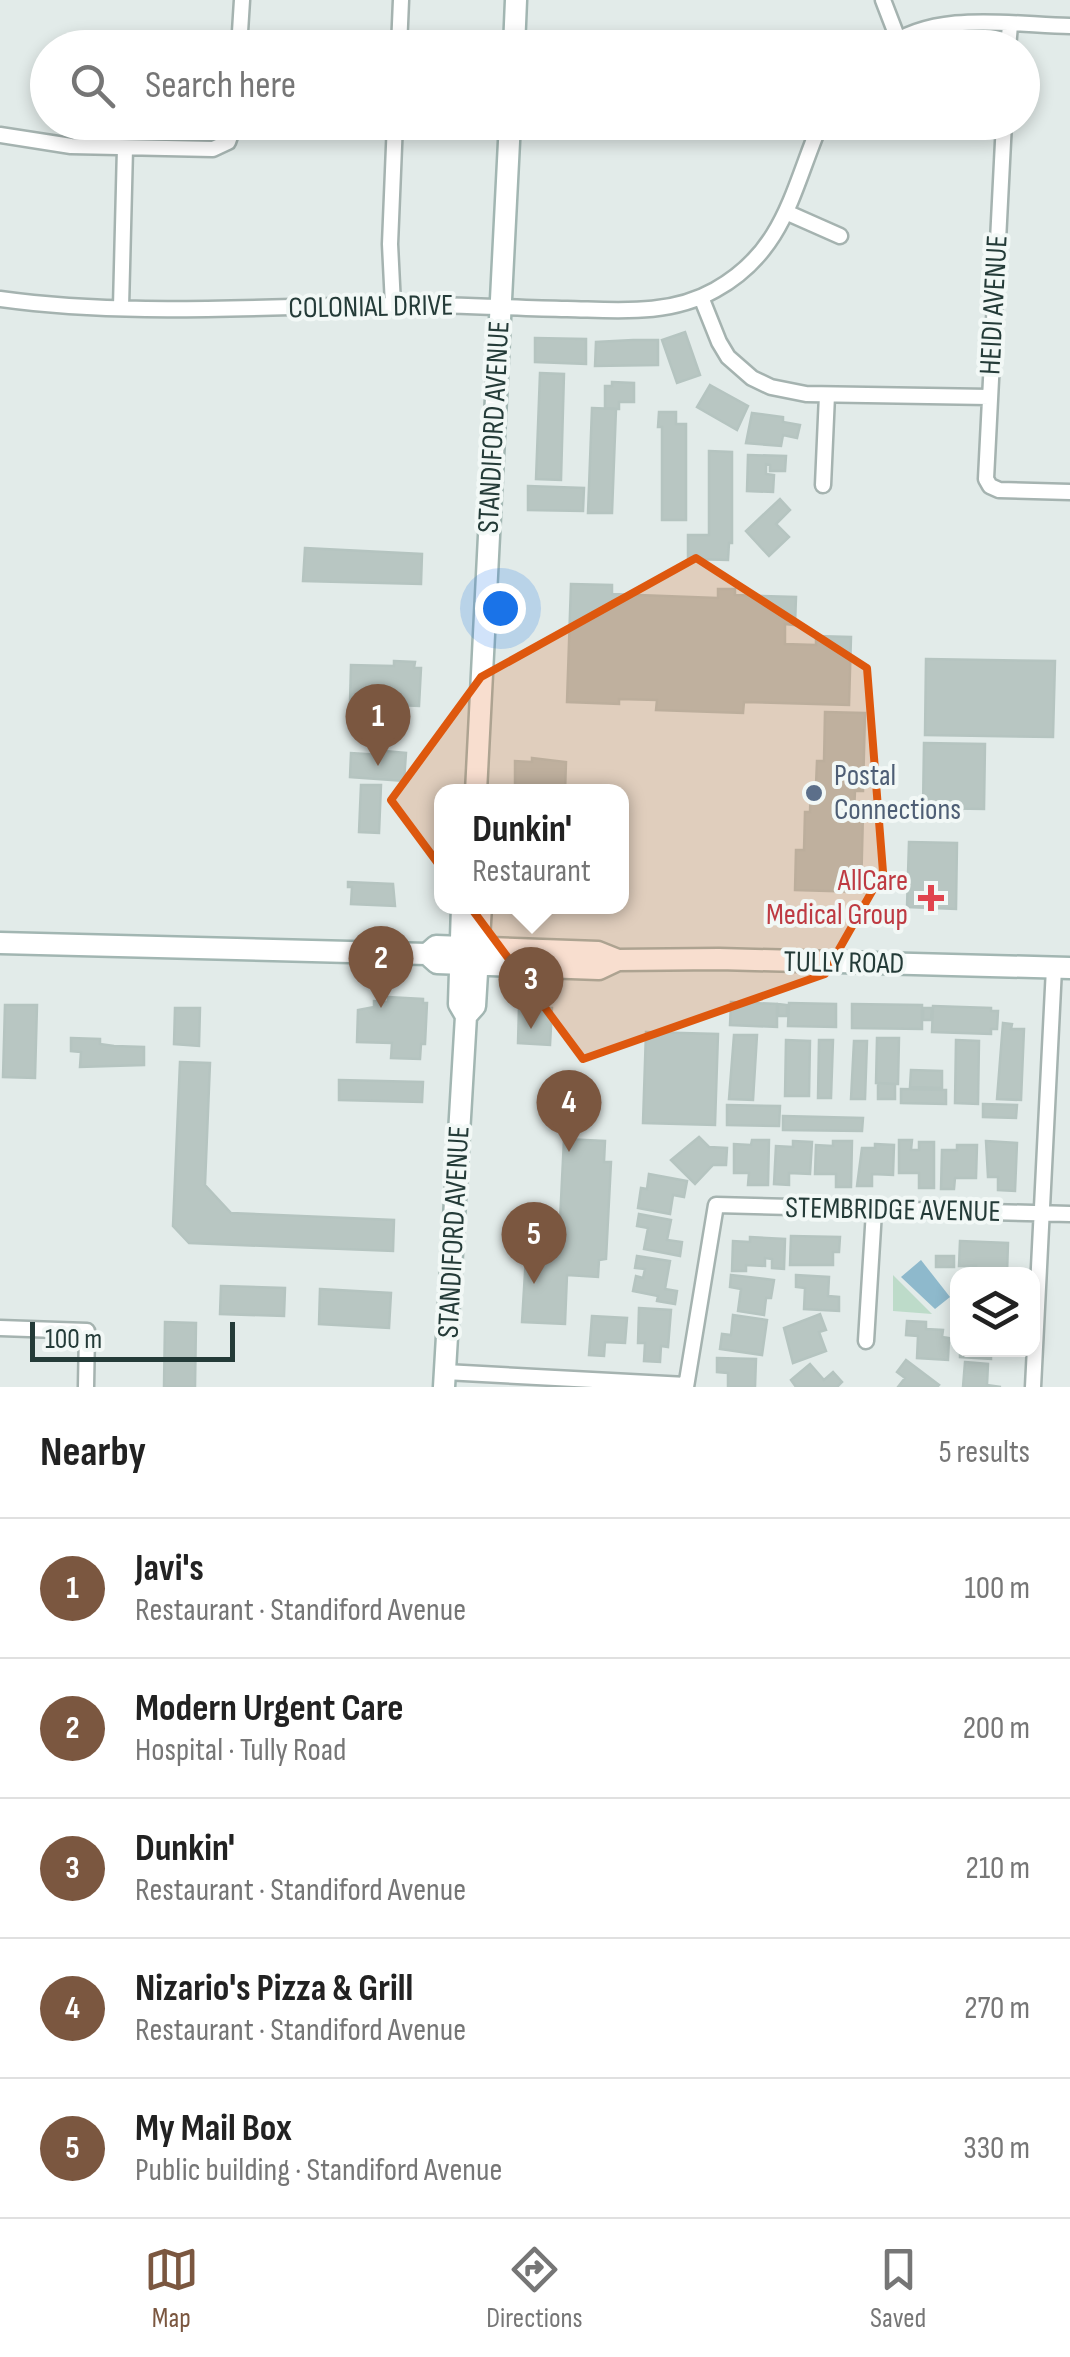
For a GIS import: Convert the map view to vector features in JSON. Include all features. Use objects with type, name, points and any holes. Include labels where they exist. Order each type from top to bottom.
[{"type":"main road","points":[[515,30],[516,0]]},
{"type":"main road","name":"STANDIFORD AVENUE","points":[[476,784],[509,140]]},
{"type":"main road","name":"STANDIFORD AVENUE","points":[[463,914],[469,956]]},
{"type":"main road","name":"STANDIFORD AVENUE","points":[[445,1379],[466,1016],[460,1004],[479,914]]},
{"type":"main road","name":"TULLY ROAD","points":[[0,943],[428,954],[435,962],[469,956],[598,969],[618,960],[719,959],[1062,968]]},
{"type":"street","points":[[240,30],[242,0]]},
{"type":"street","points":[[400,30],[401,0]]},
{"type":"street","points":[[884,0],[890,30]]},
{"type":"street","points":[[1010,25],[1010,30]]},
{"type":"street","points":[[927,30],[938,26],[1070,26]]},
{"type":"street","points":[[0,135],[30,140]]},
{"type":"street","points":[[32,140],[71,146],[213,149],[229,140]]},
{"type":"street","points":[[394,304],[390,244],[395,140]]},
{"type":"street","name":"COLONIAL DRIVE","points":[[0,299],[69,306],[250,310],[394,304],[641,311],[701,297],[748,266],[764,250],[788,212],[814,140]]},
{"type":"street","name":"HEIDI AVENUE","points":[[1003,140],[986,473],[990,486],[999,490],[1070,492]]},
{"type":"street","points":[[121,307],[125,148]]},
{"type":"street","points":[[788,212],[840,236]]},
{"type":"street","points":[[701,297],[718,342],[738,368],[771,387],[827,394],[989,398]]},
{"type":"street","points":[[824,484],[827,394]]},
{"type":"street","points":[[1034,1387],[1062,968]]},
{"type":"street","name":"STEMBRIDGE AVENUE","points":[[686,1386],[716,1206],[1070,1214]]},
{"type":"street","points":[[866,1340],[874,1211]]},
{"type":"street","points":[[0,1328],[88,1331],[86,1387]]},
{"type":"street","points":[[445,1379],[686,1386]]},
{"type":"highlighted area","points":[[696,558],[867,668],[883,872],[825,974],[583,1059],[391,800],[481,677]]},
{"type":"green space","points":[[893,1275],[932,1314],[893,1311]]},
{"type":"water","points":[[921,1260],[950,1297],[935,1309],[901,1277]]},
{"type":"building","points":[[685,332],[700,375],[677,383],[662,340]]},
{"type":"building","points":[[535,338],[586,339],[586,364],[535,362]]},
{"type":"building","points":[[658,340],[658,365],[595,366],[596,342]]},
{"type":"building","points":[[540,373],[564,374],[561,480],[536,479]]},
{"type":"building","points":[[612,382],[634,383],[634,402],[619,402],[619,409],[605,408],[605,386],[612,386]]},
{"type":"building","points":[[710,385],[748,406],[737,430],[697,407]]},
{"type":"building","points":[[592,408],[616,409],[612,513],[588,513]]},
{"type":"building","points":[[659,412],[676,412],[676,424],[686,424],[686,520],[662,520]]},
{"type":"building","points":[[752,413],[783,417],[783,422],[800,425],[797,438],[783,435],[781,446],[746,443]]},
{"type":"building","points":[[709,451],[732,452],[732,543],[728,560],[688,559],[688,535],[709,535]]},
{"type":"building","points":[[748,455],[786,456],[785,471],[770,471],[766,464],[766,474],[774,475],[773,492],[747,491]]},
{"type":"building","points":[[528,486],[584,488],[583,511],[528,510]]},
{"type":"building","points":[[780,499],[790,510],[776,524],[789,537],[769,556],[746,531]]},
{"type":"building","points":[[305,548],[422,554],[421,584],[303,581]]},
{"type":"building","points":[[571,584],[612,585],[612,594],[718,598],[718,589],[735,589],[735,595],[796,597],[795,625],[785,624],[785,644],[816,645],[816,636],[851,637],[849,705],[744,702],[743,713],[656,710],[657,700],[619,699],[619,704],[567,702]]},
{"type":"building","points":[[926,659],[1055,661],[1053,737],[925,735]]},
{"type":"building","points":[[394,661],[415,662],[414,668],[421,668],[419,706],[350,703],[351,665],[394,666]]},
{"type":"building","points":[[825,712],[865,713],[863,791],[855,791],[854,812],[863,813],[861,892],[795,890],[796,850],[804,850],[805,812],[810,812],[811,785],[816,785],[817,761],[824,761]]},
{"type":"building","points":[[924,743],[985,744],[984,809],[923,808]]},
{"type":"building","points":[[384,751],[406,753],[404,781],[350,777],[351,753],[383,755]]},
{"type":"building","points":[[532,758],[566,762],[565,784],[515,784],[515,761],[532,762]]},
{"type":"building","points":[[361,785],[381,785],[379,833],[359,832]]},
{"type":"building","points":[[909,842],[957,843],[956,909],[907,907]]},
{"type":"building","points":[[348,882],[393,884],[395,906],[351,904],[352,887],[348,887]]},
{"type":"building","points":[[388,997],[423,999],[427,1003],[425,1044],[421,1044],[420,1059],[391,1058],[392,1043],[357,1042],[358,1010],[374,1007],[374,1001],[388,1002]]},
{"type":"building","points":[[731,1002],[777,1004],[777,1027],[730,1025]]},
{"type":"building","points":[[789,1003],[836,1004],[836,1027],[788,1026]]},
{"type":"building","points":[[778,1004],[787,1005],[787,1016],[778,1016]]},
{"type":"building","points":[[852,1004],[922,1005],[922,1029],[852,1028]]},
{"type":"building","points":[[5,1005],[37,1005],[35,1078],[3,1077]]},
{"type":"building","points":[[933,1006],[991,1008],[998,1011],[997,1029],[991,1029],[991,1034],[932,1032]]},
{"type":"building","points":[[519,1007],[552,1008],[550,1045],[518,1043]]},
{"type":"building","points":[[175,1008],[200,1008],[199,1046],[174,1044]]},
{"type":"building","points":[[923,1008],[932,1008],[931,1020],[923,1020]]},
{"type":"building","points":[[1003,1023],[1012,1024],[1011,1029],[1024,1029],[1021,1100],[997,1099]]},
{"type":"building","points":[[646,1032],[718,1034],[715,1125],[643,1123]]},
{"type":"building","points":[[734,1035],[757,1035],[753,1100],[729,1099]]},
{"type":"building","points":[[71,1038],[144,1047],[144,1065],[80,1067],[81,1052],[71,1051]]},
{"type":"building","points":[[877,1038],[899,1038],[898,1084],[876,1083]]},
{"type":"building","points":[[786,1040],[810,1041],[809,1096],[785,1096]]},
{"type":"building","points":[[819,1040],[833,1040],[831,1098],[818,1098]]},
{"type":"building","points":[[956,1040],[979,1041],[978,1104],[955,1103]]},
{"type":"building","points":[[854,1041],[867,1041],[865,1099],[851,1099]]},
{"type":"building","points":[[180,1062],[210,1063],[205,1185],[231,1213],[394,1220],[393,1251],[189,1243],[173,1226]]},
{"type":"building","points":[[911,1070],[942,1071],[942,1088],[910,1087]]},
{"type":"building","points":[[339,1080],[423,1082],[422,1102],[339,1100]]},
{"type":"building","points":[[878,1083],[895,1084],[895,1099],[878,1099]]},
{"type":"building","points":[[901,1089],[946,1090],[946,1104],[901,1103]]},
{"type":"building","points":[[983,1104],[1017,1105],[1016,1118],[983,1117]]},
{"type":"building","points":[[727,1105],[780,1106],[779,1126],[727,1125]]},
{"type":"building","points":[[783,1116],[863,1118],[862,1131],[783,1130]]},
{"type":"building","points":[[699,1137],[709,1147],[727,1148],[726,1165],[713,1165],[695,1184],[671,1160]]},
{"type":"building","points":[[564,1139],[605,1141],[604,1162],[611,1162],[606,1259],[599,1260],[598,1277],[567,1275],[565,1324],[522,1322],[527,1239],[559,1241]]},
{"type":"building","points":[[752,1140],[769,1140],[768,1185],[748,1185],[749,1173],[734,1173],[734,1144],[751,1145]]},
{"type":"building","points":[[899,1140],[912,1140],[911,1150],[919,1150],[919,1142],[934,1142],[934,1188],[919,1188],[919,1173],[899,1173]]},
{"type":"building","points":[[793,1141],[812,1142],[810,1174],[789,1173],[789,1185],[774,1184],[776,1146],[793,1147]]},
{"type":"building","points":[[833,1141],[852,1141],[851,1187],[836,1187],[836,1174],[815,1174],[816,1145],[833,1146]]},
{"type":"building","points":[[986,1141],[1017,1143],[1015,1191],[998,1190],[998,1177],[988,1177]]},
{"type":"building","points":[[875,1144],[894,1145],[893,1175],[872,1174],[872,1186],[857,1186],[862,1148],[875,1148]]},
{"type":"building","points":[[957,1145],[977,1145],[976,1178],[955,1178],[954,1189],[941,1189],[942,1150],[957,1150]]},
{"type":"building","points":[[649,1174],[687,1181],[684,1197],[673,1195],[670,1214],[638,1208],[641,1188],[647,1189]]},
{"type":"building","points":[[639,1214],[671,1220],[667,1240],[682,1242],[680,1256],[644,1249],[648,1228],[637,1226]]},
{"type":"building","points":[[791,1236],[840,1237],[839,1252],[833,1252],[833,1265],[790,1265]]},
{"type":"building","points":[[750,1237],[785,1239],[784,1269],[772,1268],[772,1259],[765,1258],[765,1266],[746,1265],[746,1271],[732,1271],[733,1241],[750,1242]]},
{"type":"building","points":[[960,1241],[1008,1243],[1007,1267],[959,1266]]},
{"type":"building","points":[[637,1256],[670,1261],[665,1289],[677,1291],[675,1304],[633,1291],[636,1276],[643,1278],[645,1269],[635,1268]]},
{"type":"building","points":[[936,1256],[954,1256],[954,1267],[936,1267]]},
{"type":"building","points":[[731,1275],[774,1280],[764,1315],[738,1311],[741,1289],[730,1287]]},
{"type":"building","points":[[796,1275],[829,1277],[828,1296],[839,1297],[839,1311],[804,1309],[805,1288],[796,1287]]},
{"type":"building","points":[[221,1286],[285,1288],[284,1316],[220,1314]]},
{"type":"building","points":[[320,1289],[391,1293],[389,1328],[319,1324]]},
{"type":"building","points":[[639,1308],[671,1310],[668,1347],[661,1346],[660,1362],[644,1361],[645,1343],[638,1343]]},
{"type":"building","points":[[820,1314],[826,1330],[819,1332],[826,1351],[793,1363],[784,1328]]},
{"type":"building","points":[[733,1315],[767,1320],[762,1355],[720,1349],[722,1334],[731,1335]]},
{"type":"building","points":[[592,1316],[627,1318],[625,1343],[605,1342],[604,1356],[589,1355]]},
{"type":"building","points":[[907,1321],[926,1322],[926,1329],[943,1330],[942,1337],[949,1338],[948,1360],[917,1358],[918,1336],[906,1335]]},
{"type":"building","points":[[165,1322],[196,1323],[195,1387],[164,1387]]},
{"type":"building","points":[[717,1358],[756,1359],[755,1387],[728,1387],[728,1373],[717,1372]]},
{"type":"building","points":[[906,1360],[939,1385],[898,1387],[905,1378],[897,1372]]},
{"type":"building","points":[[965,1362],[988,1364],[987,1385],[1001,1387],[963,1387]]},
{"type":"building","points":[[810,1364],[824,1380],[833,1372],[842,1382],[837,1387],[796,1387],[791,1380]]},
{"type":"place","name":"Javi's","points":[[378,766]]},
{"type":"place","name":"Postal Connections","points":[[814,793]]},
{"type":"place","name":"AllCare Medical Group","points":[[931,898]]},
{"type":"place","name":"Modern Urgent Care","points":[[381,1008]]},
{"type":"place","name":"Dunkin'","points":[[531,1029]]},
{"type":"place","name":"Nizario's Pizza & Grill","points":[[569,1152]]},
{"type":"place","name":"My Mail Box","points":[[534,1284]]}]
